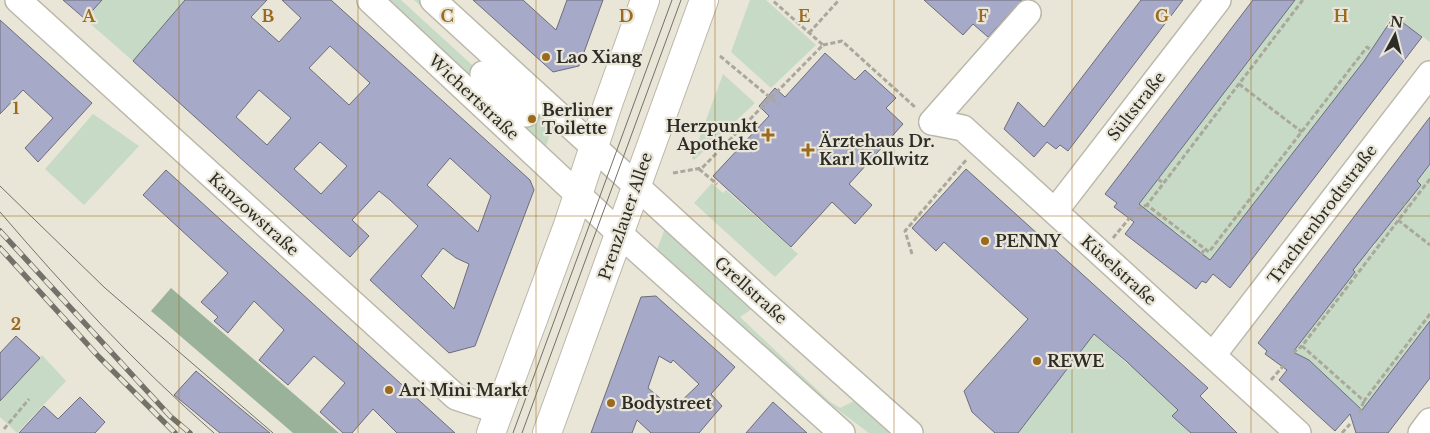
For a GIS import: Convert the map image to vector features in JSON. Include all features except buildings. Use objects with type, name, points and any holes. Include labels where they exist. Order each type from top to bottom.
[{"type":"main road","points":[[495,422],[578,195],[645,0]]},
{"type":"main road","name":"Prenzlauer Allee","points":[[547,433],[704,0]]},
{"type":"street","name":"Kanzowstraße","points":[[18,0],[456,397],[495,422]]},
{"type":"street","name":"Wichertstraße","points":[[370,0],[578,195]]},
{"type":"street","points":[[433,0],[594,145]]},
{"type":"street","name":"Sültstraße","points":[[1055,211],[1218,0]]},
{"type":"street","points":[[932,122],[1028,13]]},
{"type":"street","points":[[482,74],[526,114]]},
{"type":"street","name":"Trachtenbrodtstraße","points":[[1213,355],[1430,74]]},
{"type":"street","name":"Küselstraße","points":[[932,122],[963,128],[1298,433]]},
{"type":"street","name":"Grellstraße","points":[[594,145],[762,301],[910,433]]},
{"type":"street","points":[[578,195],[842,433]]},
{"type":"street","points":[[1421,433],[1430,421]]},
{"type":"path","points":[[772,0],[823,45]]},
{"type":"path","points":[[809,33],[839,0]]},
{"type":"path","points":[[1137,209],[1147,205],[1302,1],[1300,0]]},
{"type":"path","points":[[673,173],[702,168],[823,45],[842,41],[932,122]]},
{"type":"path","points":[[1147,205],[1209,252],[1367,47],[1371,50]]},
{"type":"path","points":[[720,56],[779,105]]},
{"type":"path","points":[[1239,84],[1302,132]]},
{"type":"path","points":[[1228,88],[1233,92]]},
{"type":"path","points":[[1285,154],[1289,158]]},
{"type":"path","points":[[912,254],[905,231],[967,159]]},
{"type":"path","points":[[698,168],[717,184]]},
{"type":"path","points":[[1158,179],[1163,183]]},
{"type":"path","points":[[1293,353],[1302,346],[1430,179]]},
{"type":"path","points":[[1401,202],[1408,207]]},
{"type":"path","points":[[1240,213],[1244,216]]},
{"type":"path","points":[[1110,242],[1132,215]]},
{"type":"path","points":[[1398,220],[1430,245]]},
{"type":"path","points":[[1201,254],[1205,249]]},
{"type":"path","points":[[1359,413],[1364,401],[1430,314]]},
{"type":"path","points":[[1302,346],[1364,401]]},
{"type":"path","points":[[1267,385],[1285,364]]},
{"type":"path","points":[[4,429],[29,399]]},
{"type":"path","points":[[1342,433],[1350,424]]},
{"type":"green space","points":[[102,0],[185,0],[133,61],[85,19]]},
{"type":"green space","points":[[380,0],[401,0],[482,74],[488,68],[414,0],[422,0],[554,120],[545,150]]},
{"type":"green space","points":[[750,0],[766,0],[816,45],[771,88],[731,52]]},
{"type":"green space","points":[[1295,0],[1430,0],[1430,42],[1393,15],[1385,26],[1389,29],[1209,262],[1184,242],[1185,239],[1175,231],[1172,234],[1149,211],[1133,206]]},
{"type":"green space","points":[[723,74],[755,103],[694,160],[692,158]]},
{"type":"green space","points":[[93,114],[139,146],[84,205],[45,169]]},
{"type":"green space","points":[[1430,164],[1430,321],[1364,417],[1351,400],[1309,360],[1302,359],[1288,349],[1355,272],[1350,268],[1364,249],[1369,252],[1376,244],[1371,239],[1386,221],[1391,224],[1399,214],[1394,210],[1409,191],[1414,194],[1421,186],[1417,181]]},
{"type":"green space","points":[[712,183],[723,193],[726,190],[798,254],[775,277],[694,203]]},
{"type":"green space","points":[[665,228],[752,309],[740,317],[829,401],[840,408],[854,401],[889,433],[869,433],[806,386],[657,250]]},
{"type":"green space","points":[[171,288],[339,433],[293,433],[151,311]]},
{"type":"green space","points":[[1094,334],[1131,367],[1135,363],[1182,406],[1172,416],[1191,433],[1018,433]]},
{"type":"green space","points":[[42,355],[66,381],[17,433],[0,417],[0,401]]},
{"type":"tram line","points":[[513,433],[672,0]]},
{"type":"tram line","points":[[522,433],[681,0]]},
{"type":"tram line","points":[[0,186],[105,288],[273,433]]},
{"type":"tram line","points":[[0,212],[51,270],[130,354],[214,433]]},
{"type":"railway","points":[[0,231],[170,416],[190,433]]},
{"type":"railway","points":[[0,248],[99,357],[175,433]]},
{"type":"place","name":"Lao Xiang","points":[[546,57]]},
{"type":"place","name":"Berliner Toilette","points":[[532,119]]},
{"type":"place","name":"Herzpunkt Apotheke","points":[[768,135]]},
{"type":"place","name":"Ärztehaus Dr. Karl Kollwitz","points":[[808,150]]},
{"type":"place","name":"PENNY","points":[[985,241]]},
{"type":"place","name":"REWE","points":[[1037,361]]},
{"type":"place","name":"Ari Mini Markt","points":[[389,390]]},
{"type":"place","name":"Bodystreet","points":[[611,403]]}]
